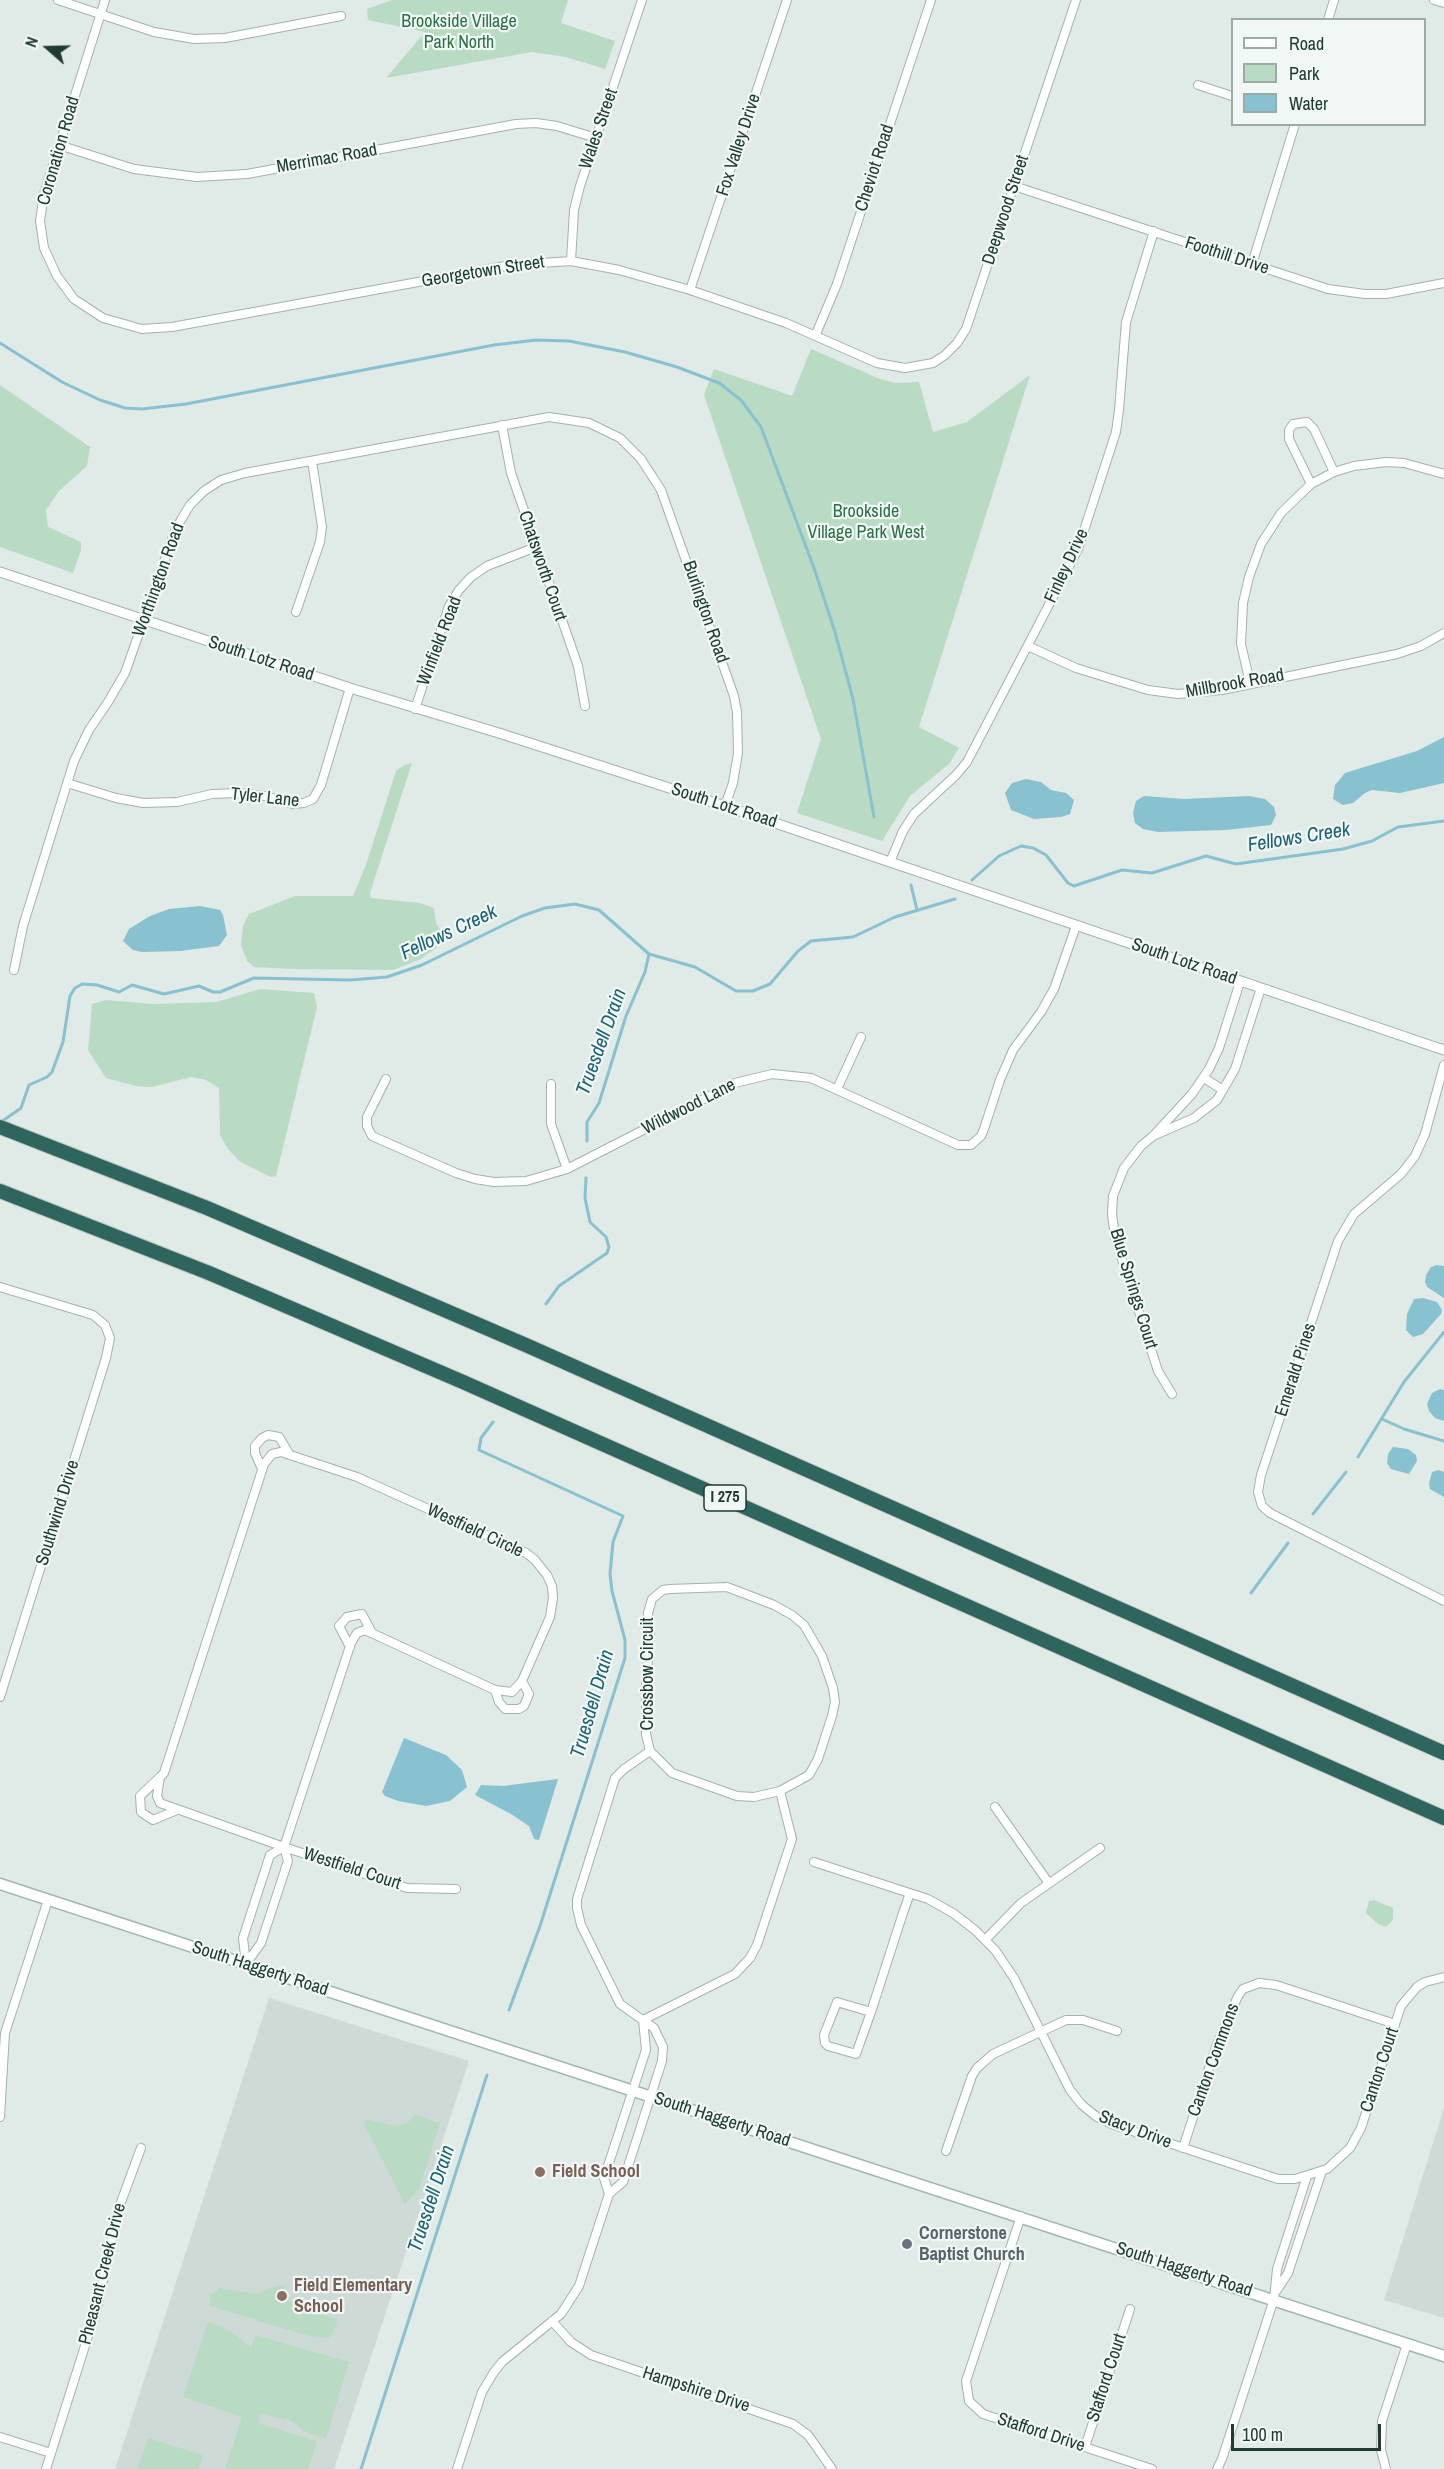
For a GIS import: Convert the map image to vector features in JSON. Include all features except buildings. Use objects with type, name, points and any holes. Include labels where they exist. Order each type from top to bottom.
[{"type":"highway","points":[[0,1127],[207,1208],[528,1346],[1444,1753]]},
{"type":"highway","name":"I 275","points":[[0,1191],[209,1273],[463,1382],[1444,1818]]},
{"type":"main road","name":"South Haggerty Road","points":[[0,1884],[1021,2216],[1275,2295],[1444,2356]]},
{"type":"street","points":[[58,0],[166,35],[211,39],[341,16]]},
{"type":"street","name":"Coronation Road","points":[[103,318],[82,305],[65,287],[50,263],[41,232],[41,208],[105,0]]},
{"type":"street","name":"Wales Street","points":[[572,261],[575,202],[642,0]]},
{"type":"street","name":"Fox Valley Drive","points":[[690,290],[787,0]]},
{"type":"street","name":"Cheviot Road","points":[[816,334],[837,284],[931,0]]},
{"type":"street","name":"Deepwood Street","points":[[886,366],[905,368],[933,363],[952,350],[962,336],[1076,0]]},
{"type":"street","points":[[1329,18],[1334,0]]},
{"type":"street","points":[[1434,0],[1444,3]]},
{"type":"street","points":[[1198,85],[1231,95]]},
{"type":"street","name":"Merrimac Road","points":[[59,145],[134,169],[197,177],[247,174],[516,124],[557,126],[596,138]]},
{"type":"street","points":[[1252,264],[1294,126]]},
{"type":"street","name":"Foothill Drive","points":[[1014,186],[1316,286],[1365,294],[1386,294],[1444,283]]},
{"type":"street","name":"Finley Drive","points":[[890,862],[903,831],[914,814],[967,762],[1078,549],[1108,459],[1119,410],[1126,322],[1154,231]]},
{"type":"street","name":"Georgetown Street","points":[[103,318],[142,329],[172,327],[512,265],[572,261],[619,270],[690,290],[816,334],[886,366]]},
{"type":"street","name":"Worthington Road","points":[[14,970],[23,926],[80,746],[120,682],[145,620],[176,528],[197,498],[212,485],[232,476],[549,417],[589,423],[615,435]]},
{"type":"street","points":[[1311,484],[1289,439],[1289,430],[1293,424],[1306,422],[1314,429],[1335,472]]},
{"type":"street","name":"Chatsworth Court","points":[[502,425],[511,473],[578,666],[585,706]]},
{"type":"street","name":"Burlington Road","points":[[615,435],[642,459],[661,490],[734,696],[737,712],[738,753],[733,783],[725,806]]},
{"type":"street","points":[[296,612],[320,542],[322,527],[312,461]]},
{"type":"street","points":[[1250,683],[1243,657],[1241,630],[1243,603],[1249,577],[1261,544],[1274,523],[1311,484],[1335,472],[1369,463],[1386,462],[1404,463],[1444,474]]},
{"type":"street","name":"Winfield Road","points":[[415,709],[449,606],[459,590],[471,577],[487,566],[536,547]]},
{"type":"street","name":"South Lotz Road","points":[[0,572],[415,709],[502,734],[725,806],[1444,1050]]},
{"type":"street","name":"Millbrook Road","points":[[1028,646],[1076,668],[1160,692],[1178,694],[1202,693],[1397,654],[1421,646],[1444,633]]},
{"type":"street","name":"Tyler Lane","points":[[67,783],[116,798],[143,803],[177,802],[213,794],[238,793],[265,796],[293,804],[304,803],[313,799],[321,785],[350,688]]},
{"type":"street","name":"Wildwood Lane","points":[[386,1079],[367,1117],[369,1132],[376,1140],[475,1179],[503,1182],[526,1181],[567,1169],[735,1083],[752,1077],[772,1074],[801,1076],[837,1089],[958,1145],[971,1145],[977,1141],[984,1129],[1009,1058],[1054,989],[1076,926]]},
{"type":"street","points":[[1153,1136],[1204,1078],[1219,1048],[1240,982]]},
{"type":"street","name":"Blue Springs Court","points":[[1172,1394],[1158,1371],[1115,1237],[1112,1214],[1116,1186],[1124,1168],[1141,1146],[1153,1136],[1175,1128],[1207,1109],[1223,1090],[1235,1069],[1261,988]]},
{"type":"street","points":[[837,1089],[861,1037]]},
{"type":"street","name":"Emerald Pines","points":[[1444,1065],[1425,1134],[1415,1155],[1401,1174],[1354,1214],[1338,1241],[1258,1492],[1262,1506],[1270,1513],[1444,1601]]},
{"type":"street","points":[[1204,1078],[1223,1090]]},
{"type":"street","points":[[551,1084],[551,1124],[567,1169]]},
{"type":"street","name":"Southwind Drive","points":[[0,1287],[93,1316],[102,1321],[110,1338],[106,1358],[0,1697]]},
{"type":"street","name":"Westfield Circle","points":[[177,1810],[153,1820],[141,1812],[140,1796],[164,1773],[262,1469],[255,1453],[255,1446],[268,1435],[279,1437],[290,1455],[357,1477],[534,1558],[550,1580],[553,1605],[522,1681],[529,1694],[528,1700],[519,1709],[505,1709],[499,1702],[495,1690],[372,1633],[362,1614],[347,1617],[339,1626],[350,1647]]},
{"type":"street","points":[[262,1469],[272,1454],[280,1452],[290,1455]]},
{"type":"street","name":"Crossbow Circuit","points":[[727,1587],[774,1605],[804,1625],[822,1656],[833,1688],[835,1702],[814,1767],[803,1779],[780,1791],[754,1797],[737,1796],[672,1773],[650,1751],[646,1734],[646,1682],[650,1635],[648,1605],[652,1599],[663,1590],[727,1587]]},
{"type":"street","points":[[246,1964],[261,1943],[288,1861],[284,1847],[350,1647],[357,1633],[365,1630],[372,1633]]},
{"type":"street","points":[[495,1690],[512,1692],[522,1681]]},
{"type":"street","name":"Crossbow Circuit","points":[[650,1751],[615,1778],[577,1899],[577,1908],[581,1925],[620,2004],[654,2028],[663,2047]]},
{"type":"street","name":"Westfield Circle","points":[[160,1777],[157,1796],[160,1803],[284,1847]]},
{"type":"street","points":[[609,2194],[604,2178],[646,2050],[643,2020],[735,1974],[750,1958],[757,1945],[792,1839],[780,1791]]},
{"type":"street","points":[[995,1807],[1048,1882]]},
{"type":"street","points":[[246,1964],[243,1938],[270,1855],[284,1847]]},
{"type":"street","name":"Westfield Court","points":[[284,1847],[407,1888],[456,1889]]},
{"type":"street","points":[[985,1940],[1011,1912],[1048,1882],[1100,1848]]},
{"type":"street","name":"Stacy Drive","points":[[814,1862],[928,1899],[953,1913],[985,1940],[1014,1978],[1070,2090],[1089,2111],[1112,2124],[1278,2179],[1307,2176]]},
{"type":"street","points":[[871,2012],[837,2002],[824,2035],[825,2043],[828,2046],[856,2054],[871,2012],[910,1893]]},
{"type":"street","points":[[0,2117],[5,2033],[48,1900]]},
{"type":"street","name":"Canton Court","points":[[1307,2176],[1322,2171],[1342,2157],[1357,2137],[1401,2006],[1417,1987],[1425,1982],[1444,1977]]},
{"type":"street","name":"Canton Commons","points":[[1184,2148],[1216,2044],[1238,1996],[1244,1989],[1259,1983],[1276,1985],[1395,2024]]},
{"type":"street","points":[[946,2151],[968,2085],[977,2068],[993,2054],[1066,2020],[1077,2019],[1117,2031]]},
{"type":"street","points":[[457,2469],[482,2392],[490,2377],[502,2362],[568,2305],[579,2286],[609,2194],[623,2182],[662,2061],[663,2047],[646,2050]]},
{"type":"street","name":"Pheasant Creek Drive","points":[[46,2469],[97,2308],[117,2213],[141,2148]]},
{"type":"street","points":[[1217,2469],[1222,2460],[1275,2295],[1288,2273],[1322,2171]]},
{"type":"street","points":[[1275,2295],[1277,2269],[1307,2176]]},
{"type":"street","name":"Stafford Drive","points":[[1021,2216],[966,2381],[969,2401],[983,2414],[1152,2469]]},
{"type":"street","name":"Stafford Court","points":[[1085,2447],[1130,2309]]},
{"type":"street","name":"Hampshire Drive","points":[[552,2321],[571,2342],[591,2355],[793,2424],[808,2435],[832,2469]]},
{"type":"street","points":[[1386,2469],[1381,2450],[1382,2421],[1407,2344]]},
{"type":"street","points":[[0,2436],[51,2453]]},
{"type":"shaded area","name":"Field Elementary School","points":[[269,1998],[469,2061],[334,2469],[115,2469]]},
{"type":"shaded area","points":[[1444,2108],[1444,2318],[1384,2300]]},
{"type":"green space","name":"Brookside Village Park North","points":[[392,0],[568,0],[561,23],[615,41],[605,69],[566,57],[532,52],[386,78],[425,32],[368,20],[367,9]]},
{"type":"green space","name":"Brookside Village Park West","points":[[811,349],[880,379],[896,383],[919,382],[933,432],[967,422],[1030,375],[919,727],[959,748],[949,764],[910,796],[882,841],[797,813],[821,739],[704,395],[714,369],[792,396]]},
{"type":"green space","points":[[0,385],[90,447],[87,466],[59,491],[46,510],[48,527],[81,542],[81,550],[73,573],[0,547]]},
{"type":"green space","points":[[412,763],[370,893],[371,898],[420,903],[434,908],[436,923],[441,931],[436,948],[421,959],[393,970],[254,967],[247,961],[241,945],[243,926],[249,914],[295,896],[353,896],[366,865],[396,771]]},
{"type":"green space","points":[[260,989],[314,993],[317,1007],[276,1176],[271,1177],[239,1161],[228,1149],[220,1135],[219,1088],[206,1080],[191,1077],[152,1087],[136,1086],[106,1078],[88,1050],[92,1004],[106,1000],[153,1004],[217,1002]]},
{"type":"green space","points":[[1374,1900],[1393,1908],[1393,1920],[1386,1927],[1378,1924],[1366,1913],[1369,1901]]},
{"type":"green space","points":[[416,2115],[440,2123],[419,2189],[405,2204],[364,2124],[366,2120],[370,2120],[394,2126],[407,2123]]},
{"type":"green space","points":[[283,2285],[293,2307],[337,2319],[329,2338],[309,2336],[210,2306],[210,2296],[220,2288],[258,2294],[269,2288]]},
{"type":"green space","points":[[208,2322],[228,2329],[251,2348],[255,2335],[349,2362],[326,2438],[306,2432],[287,2418],[285,2420],[261,2413],[258,2423],[317,2441],[308,2469],[225,2469],[242,2417],[183,2397]]},
{"type":"green space","points":[[148,2438],[203,2455],[198,2469],[138,2469]]},
{"type":"water","points":[[1444,737],[1444,783],[1400,793],[1372,790],[1353,803],[1343,805],[1333,799],[1335,785],[1345,773],[1417,751]]},
{"type":"water","points":[[1026,779],[1041,782],[1051,790],[1066,793],[1074,800],[1070,814],[1034,819],[1011,810],[1005,793],[1012,783]]},
{"type":"water","points":[[1144,796],[1184,799],[1249,796],[1265,799],[1274,807],[1276,815],[1271,825],[1226,830],[1158,832],[1143,829],[1135,823],[1133,813],[1136,801]]},
{"type":"water","points":[[200,906],[220,910],[223,915],[227,935],[219,946],[180,951],[142,952],[133,950],[123,941],[129,929],[150,916],[169,909]]},
{"type":"water","points":[[1444,1266],[1444,1298],[1427,1287],[1425,1282],[1431,1267]]},
{"type":"water","points":[[1423,1298],[1437,1302],[1442,1310],[1441,1314],[1423,1334],[1413,1337],[1406,1330],[1407,1314],[1414,1299]]},
{"type":"water","points":[[1440,1389],[1444,1390],[1444,1421],[1435,1418],[1427,1404],[1432,1393]]},
{"type":"water","points":[[1393,1447],[1408,1449],[1416,1455],[1417,1461],[1409,1474],[1391,1469],[1387,1463],[1388,1454]]},
{"type":"water","points":[[1438,1470],[1444,1472],[1444,1497],[1430,1489],[1432,1472]]},
{"type":"water","points":[[404,1738],[446,1755],[462,1770],[467,1787],[450,1801],[426,1806],[385,1796],[382,1792]]},
{"type":"water","points":[[558,1779],[539,1840],[534,1839],[529,1826],[475,1795],[481,1785],[503,1786]]},
{"type":"waterway","points":[[0,343],[62,382],[100,400],[125,408],[142,409],[186,404],[494,345],[536,340],[569,341],[625,352],[677,367],[719,383],[741,400],[761,427],[814,568],[835,632],[853,699],[874,817]]},
{"type":"waterway","name":"Fellows Creek","points":[[972,880],[999,856],[1021,846],[1033,848],[1046,855],[1068,883],[1074,886],[1122,870],[1152,873],[1206,856],[1236,864],[1343,849],[1372,841],[1398,827],[1444,821]]},
{"type":"waterway","points":[[911,885],[917,910]]},
{"type":"waterway","name":"Fellows Creek","points":[[1,1122],[21,1108],[29,1085],[47,1077],[52,1072],[63,1042],[70,996],[75,988],[82,984],[97,985],[119,992],[132,985],[164,994],[199,986],[213,992],[220,992],[254,978],[350,980],[387,977],[422,965],[522,916],[545,908],[575,904],[599,910],[649,954],[695,967],[736,991],[753,991],[770,984],[798,951],[811,941],[853,937],[895,917],[955,899]]},
{"type":"waterway","name":"Truesdell Drain","points":[[587,1141],[587,1122],[599,1103],[626,1016],[645,972],[649,954]]},
{"type":"waterway","name":"Truesdell Drain","points":[[546,1304],[559,1286],[607,1253],[609,1247],[606,1237],[590,1222],[585,1198],[586,1178]]},
{"type":"waterway","points":[[1358,1457],[1404,1382],[1444,1332]]},
{"type":"waterway","points":[[1382,1419],[1404,1429],[1444,1441]]},
{"type":"waterway","name":"Truesdell Drain","points":[[493,1422],[481,1438],[479,1450],[623,1516],[613,1542],[610,1574],[612,1591],[625,1640],[625,1658],[540,1926],[509,2010]]},
{"type":"waterway","points":[[1313,1514],[1346,1472]]},
{"type":"waterway","points":[[1251,1593],[1288,1543]]},
{"type":"waterway","name":"Truesdell Drain","points":[[361,2469],[487,2075]]},
{"type":"place","name":"Field School","points":[[540,2172]]},
{"type":"place","name":"Cornerstone Baptist Church","points":[[907,2244]]},
{"type":"place","name":"Field Elementary School","points":[[282,2296]]}]
